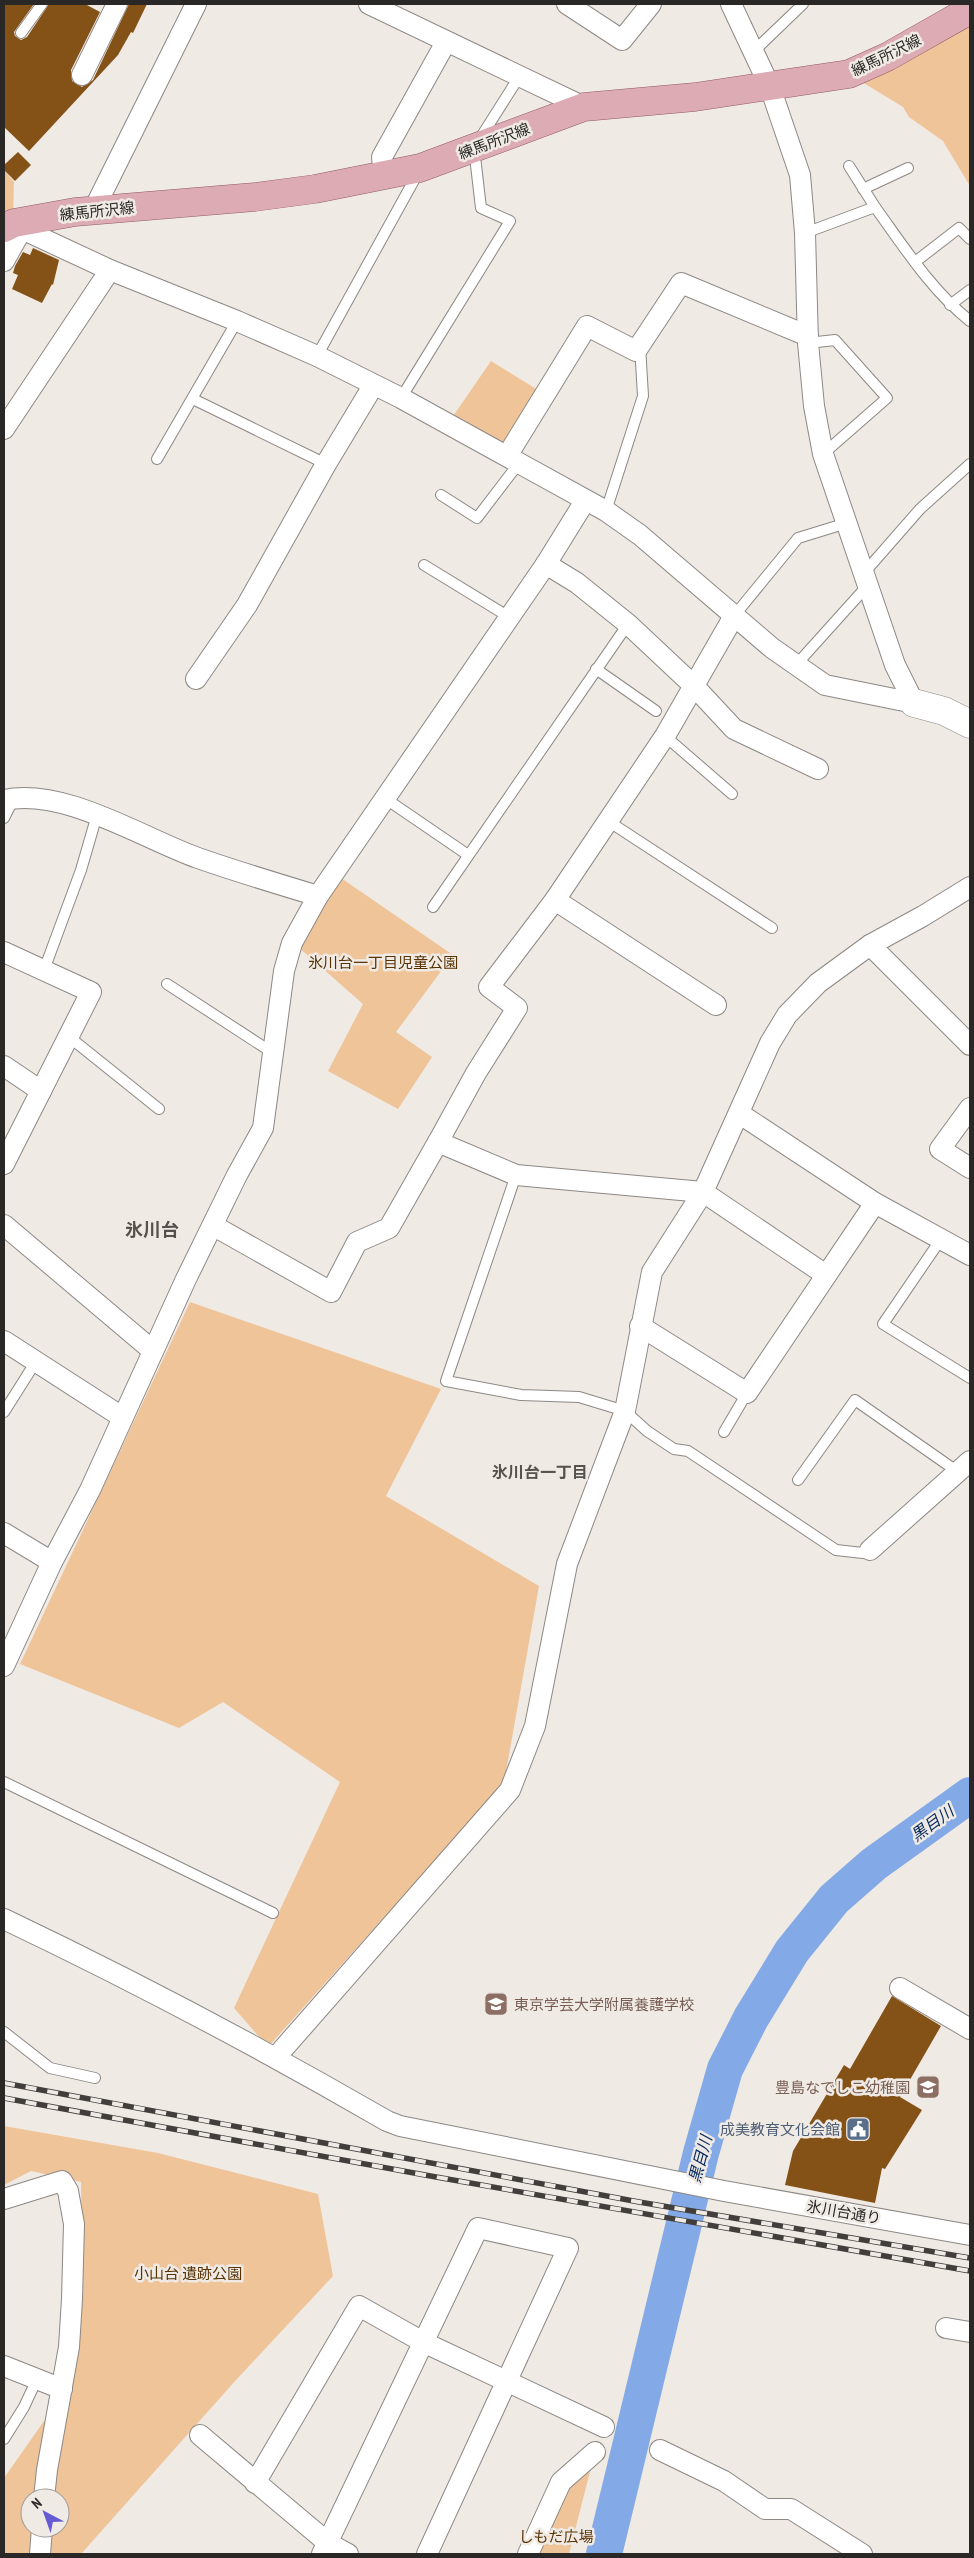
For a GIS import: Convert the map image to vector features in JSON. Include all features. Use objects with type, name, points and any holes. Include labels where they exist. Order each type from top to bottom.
[{"type":"main road","name":"練馬所沢線","points":[[13,227],[93,210],[255,197],[315,189],[420,168],[584,107],[770,87],[849,74],[887,57],[970,8]]},
{"type":"street","points":[[93,210],[196,4]]},
{"type":"street","points":[[369,4],[584,107]]},
{"type":"street","points":[[567,4],[622,40],[651,4]]},
{"type":"street","points":[[731,4],[770,87],[800,175],[805,233],[808,340],[814,406],[823,454],[895,665],[914,702]]},
{"type":"street","points":[[967,4],[970,8]]},
{"type":"street","points":[[82,74],[111,6]]},
{"type":"street","points":[[384,175],[382,157],[446,42]]},
{"type":"street","points":[[4,261],[13,227],[110,270],[237,321],[317,356],[373,386],[401,398],[606,511],[640,535],[772,648],[825,685],[914,702],[944,711],[970,724]]},
{"type":"street","points":[[4,427],[110,270]]},
{"type":"street","points":[[513,459],[587,326],[636,351],[681,284],[808,340]]},
{"type":"street","points":[[196,679],[247,605],[326,464],[373,386]]},
{"type":"street","points":[[4,1666],[52,1562],[90,1490],[152,1350],[237,1176],[263,1128],[286,962],[292,943],[318,896],[546,564],[585,501]]},
{"type":"street","points":[[546,564],[577,583],[628,624],[693,685],[734,729],[818,770]]},
{"type":"street","points":[[214,1226],[331,1292],[357,1242],[389,1228],[476,1073],[518,1008],[489,987],[555,900],[665,736],[734,616]]},
{"type":"street","points":[[9,798],[38,798],[97,815],[197,858],[318,896]]},
{"type":"street","points":[[276,2057],[510,1790],[535,1726],[567,1564],[625,1411],[652,1272],[703,1192],[740,1114],[770,1043],[787,1015],[818,983],[870,945],[966,896]]},
{"type":"street","points":[[555,900],[716,1005]]},
{"type":"street","points":[[870,945],[970,1045]]},
{"type":"street","points":[[4,952],[91,992],[4,1164]]},
{"type":"street","points":[[4,1066],[41,1091]]},
{"type":"street","points":[[970,1108],[940,1149],[970,1168]]},
{"type":"street","points":[[740,1114],[875,1204],[970,1255]]},
{"type":"street","points":[[438,1142],[516,1176],[703,1192],[826,1275]]},
{"type":"street","points":[[640,1326],[747,1394],[875,1204]]},
{"type":"street","points":[[4,1225],[152,1350]]},
{"type":"street","points":[[4,1341],[122,1417]]},
{"type":"street","points":[[870,1550],[964,1466]]},
{"type":"street","points":[[4,1532],[52,1562]]},
{"type":"street","name":"氷川台通り","points":[[4,1919],[92,1961],[276,2057],[386,2121],[400,2126],[719,2190],[970,2235]]},
{"type":"street","points":[[900,1988],[970,2029]]},
{"type":"street","points":[[4,2199],[62,2181],[68,2190],[74,2224],[69,2347],[46,2470],[45,2488]]},
{"type":"street","points":[[325,2548],[478,2228],[568,2248],[508,2382],[427,2554]]},
{"type":"street","points":[[256,2483],[359,2306],[423,2342],[604,2427]]},
{"type":"street","points":[[946,2328],[970,2332]]},
{"type":"street","points":[[4,2366],[62,2389]]},
{"type":"street","points":[[200,2435],[256,2483],[325,2548],[348,2554]]},
{"type":"street","points":[[660,2450],[724,2481],[765,2509],[791,2509],[862,2554]]},
{"type":"street","points":[[528,2554],[561,2482],[596,2452]]},
{"type":"street","points":[[40,2554],[41,2538]]},
{"type":"lane","points":[[21,33],[42,4]]},
{"type":"lane","points":[[753,52],[803,4]]},
{"type":"lane","points":[[401,398],[510,221],[480,208],[474,148],[519,77]]},
{"type":"lane","points":[[849,166],[875,207],[915,262],[950,305],[970,321]]},
{"type":"lane","points":[[317,356],[420,168]]},
{"type":"lane","points":[[863,189],[908,168]]},
{"type":"lane","points":[[805,233],[875,207]]},
{"type":"lane","points":[[915,262],[959,228],[970,239]]},
{"type":"lane","points":[[950,305],[970,290]]},
{"type":"lane","points":[[157,459],[237,321]]},
{"type":"lane","points":[[808,340],[835,340],[887,398],[823,454]]},
{"type":"lane","points":[[606,511],[643,396],[640,345]]},
{"type":"lane","points":[[193,399],[326,464]]},
{"type":"lane","points":[[441,495],[477,518],[513,459]]},
{"type":"lane","points":[[796,665],[920,509],[970,464]]},
{"type":"lane","points":[[734,616],[798,538],[847,523]]},
{"type":"lane","points":[[424,565],[509,617]]},
{"type":"lane","points":[[433,907],[628,624]]},
{"type":"lane","points":[[596,669],[656,711]]},
{"type":"lane","points":[[665,736],[732,794]]},
{"type":"lane","points":[[4,818],[9,798]]},
{"type":"lane","points":[[386,799],[468,855]]},
{"type":"lane","points":[[44,970],[81,870],[97,815]]},
{"type":"lane","points":[[608,821],[772,928]]},
{"type":"lane","points":[[167,984],[273,1053]]},
{"type":"lane","points":[[68,1036],[159,1109]]},
{"type":"lane","points":[[516,1176],[446,1381],[520,1395],[579,1397],[625,1411],[647,1431],[674,1449],[688,1451],[836,1550],[863,1554],[870,1550]]},
{"type":"lane","points":[[940,1239],[883,1324],[970,1378]]},
{"type":"lane","points":[[4,1412],[35,1362]]},
{"type":"lane","points":[[724,1432],[747,1394]]},
{"type":"lane","points":[[798,1480],[855,1400],[964,1466]]},
{"type":"lane","points":[[4,1782],[274,1913]]},
{"type":"lane","points":[[4,2032],[50,2068],[94,2078]]},
{"type":"lane","points":[[4,2438],[24,2407],[36,2379]]},
{"type":"green space","points":[[970,10],[970,186],[943,141],[909,117],[903,107],[849,74]]},
{"type":"green space","points":[[4,170],[14,182],[13,220],[4,224]]},
{"type":"green space","points":[[491,361],[546,395],[503,456],[447,425]]},
{"type":"green space","name":"氷川台一丁目児童公園","points":[[341,878],[453,955],[396,1032],[432,1057],[398,1109],[328,1071],[363,1004],[297,946]]},
{"type":"green space","points":[[190,1302],[441,1389],[386,1496],[539,1586],[504,1783],[268,2047],[234,2008],[340,1782],[223,1702],[179,1728],[20,1664]]},
{"type":"green space","name":"小山台 遺跡公園","points":[[4,2126],[158,2153],[318,2194],[333,2276],[236,2380],[81,2554],[4,2554],[4,2478],[70,2384],[82,2241],[81,2182],[31,2171],[4,2185]]},
{"type":"green space","name":"しもだ広場","points":[[595,2452],[569,2554],[540,2554],[534,2542],[561,2482]]},
{"type":"building","points":[[4,4],[34,4],[14,32],[15,36],[21,40],[27,37],[49,4],[85,4],[100,12],[71,70],[72,81],[82,87],[93,80],[129,4],[147,4],[133,33],[131,32],[118,55],[29,151],[4,127]]},
{"type":"building","points":[[18,152],[31,165],[15,181],[4,170],[4,165]]},
{"type":"building","points":[[33,248],[59,260],[53,285],[42,303],[12,289],[18,275],[13,273],[15,266],[23,252],[30,255]]},
{"type":"building","name":"成美教育文化会館","points":[[892,1996],[941,2026],[900,2097],[922,2110],[885,2169],[882,2168],[875,2203],[785,2185],[793,2151],[844,2065],[850,2069]]},
{"type":"waterway","name":"黒目川","points":[[604,2554],[701,2153],[725,2069],[751,2018],[792,1951],[834,1899],[874,1864],[970,1795]]},
{"type":"railway","points":[[4,2083],[639,2202],[970,2258]]},
{"type":"railway","points":[[4,2098],[436,2177],[970,2271]]},
{"type":"place","name":"東京学芸大学附属養護学校","points":[[496,2004]]},
{"type":"place","name":"豊島なでしこ幼稚園","points":[[928,2087]]},
{"type":"place","name":"成美教育文化会館","points":[[858,2129]]},
{"type":"district","name":"氷川台","points":[[152,1229]]},
{"type":"district","name":"氷川台一丁目","points":[[540,1472]]}]
